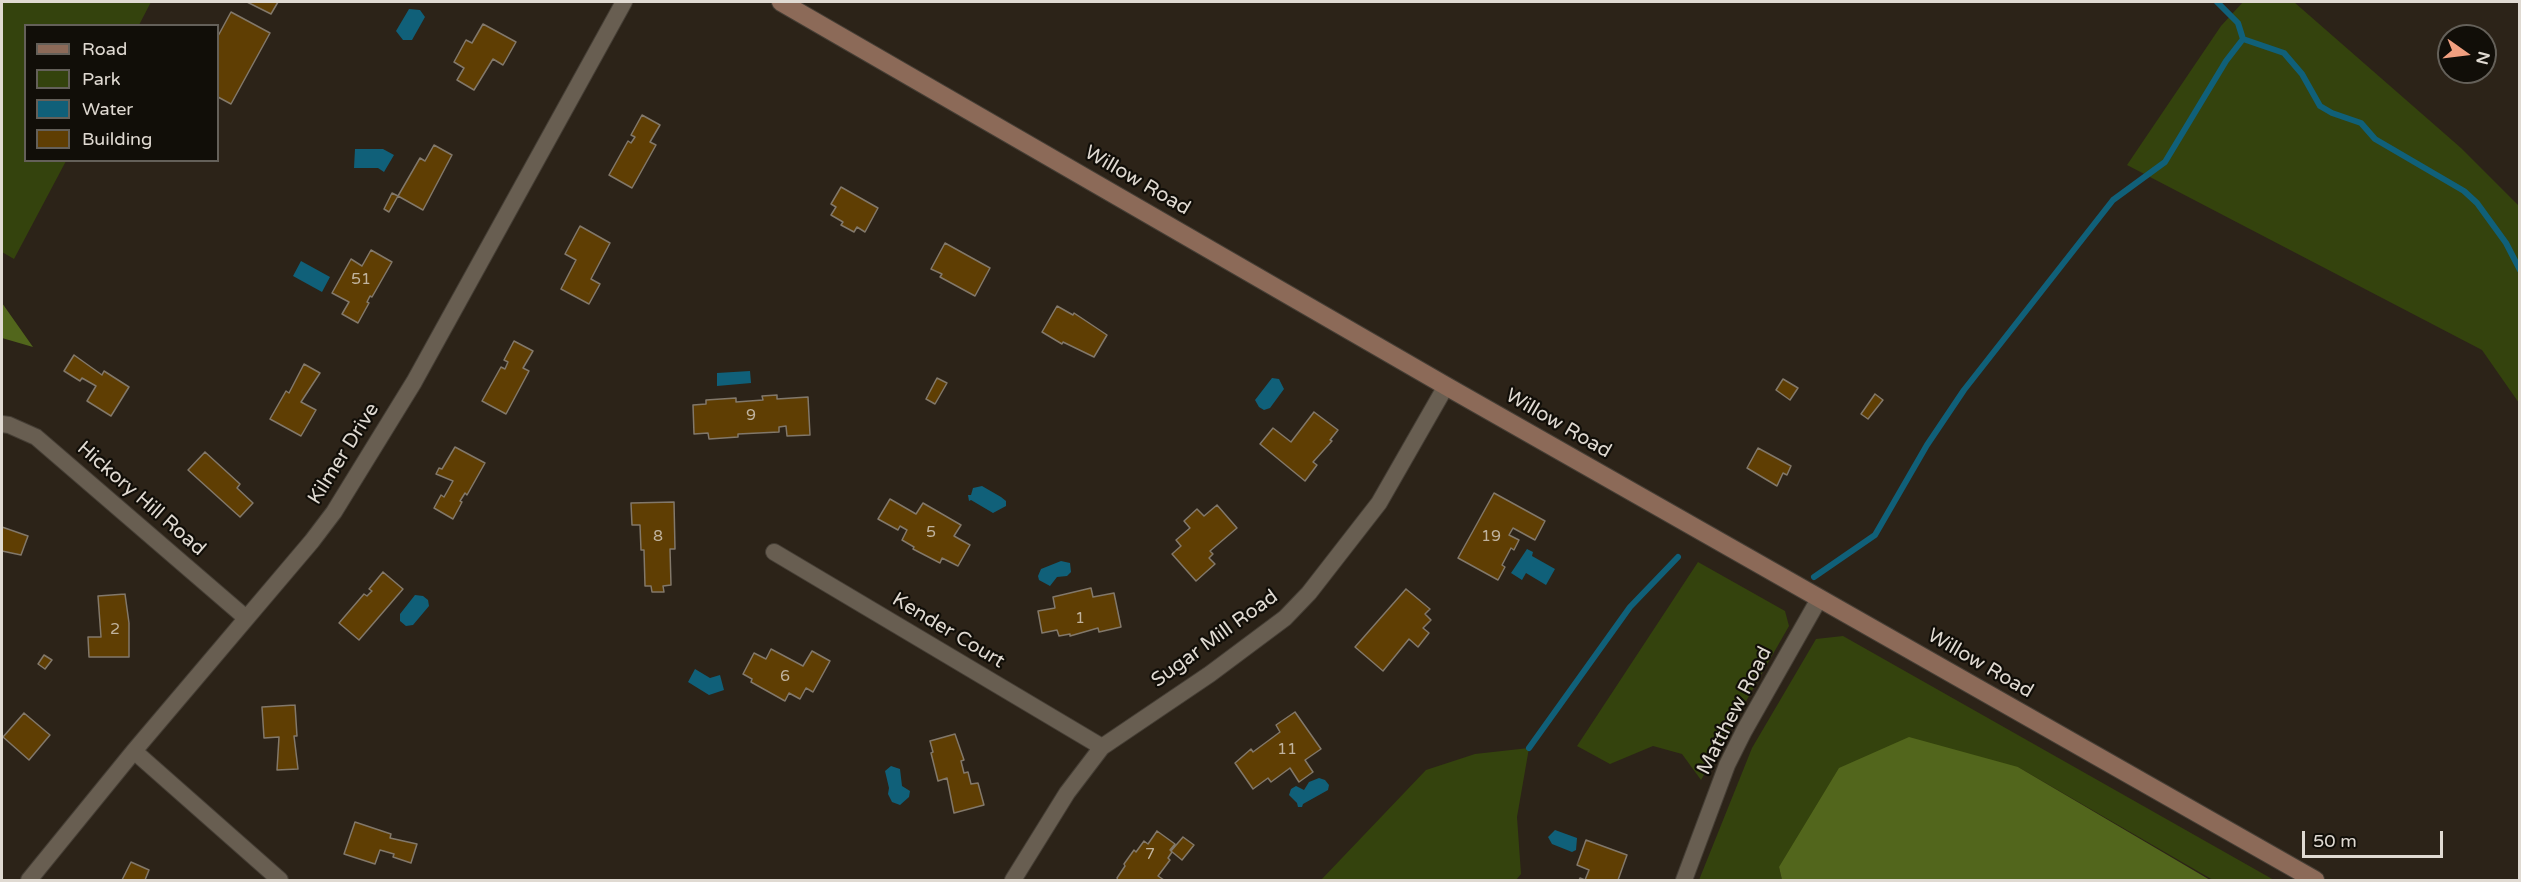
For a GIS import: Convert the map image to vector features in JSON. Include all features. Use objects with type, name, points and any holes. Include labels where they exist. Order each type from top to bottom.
[{"type":"street","name":"Kilmer Drive","points":[[29,880],[323,526],[414,382],[624,2]]},
{"type":"street","name":"Willow Road","points":[[781,2],[1446,386],[2315,880]]},
{"type":"street","name":"Sugar Mill Road","points":[[1013,880],[1067,793],[1102,747],[1210,674],[1285,618],[1309,593],[1379,503],[1446,386]]},
{"type":"street","name":"Hickory Hill Road","points":[[2,424],[36,437],[246,618]]},
{"type":"street","name":"Kender Court","points":[[774,552],[1102,747]]},
{"type":"street","name":"Matthew Road","points":[[1684,880],[1727,765],[1819,599]]},
{"type":"street","points":[[134,752],[280,880]]},
{"type":"green space","points":[[2,2],[151,2],[140,24],[24,24],[24,162],[65,162],[14,259],[2,252]]},
{"type":"green space","points":[[2243,2],[2294,2],[2461,148],[2519,206],[2519,403],[2482,350],[2127,165],[2221,26]]},
{"type":"green space","points":[[2,303],[33,347],[2,338]]},
{"type":"green space","points":[[1698,562],[1785,611],[1789,626],[1701,780],[1682,754],[1653,746],[1610,764],[1577,746]]},
{"type":"green space","points":[[1843,636],[2274,880],[2213,880],[2018,767],[1779,867],[1782,880],[1699,880],[1752,748],[1816,639]]},
{"type":"green space","points":[[1909,737],[2018,767],[2210,880],[1782,880],[1779,867],[1839,768]]},
{"type":"green space","points":[[1529,748],[1517,817],[1521,874],[1516,880],[1321,880],[1426,770],[1475,754]]},
{"type":"water","points":[[409,9],[420,10],[425,17],[412,40],[403,40],[396,31]]},
{"type":"water","points":[[355,149],[383,149],[394,155],[384,172],[378,168],[354,168]]},
{"type":"water","points":[[301,261],[330,277],[322,292],[293,276]]},
{"type":"water","points":[[750,371],[751,383],[717,386],[717,373]]},
{"type":"water","points":[[1272,378],[1279,379],[1284,389],[1270,408],[1264,410],[1255,400]]},
{"type":"water","points":[[982,486],[1006,501],[1006,506],[993,513],[969,501],[968,495],[971,495],[973,488]]},
{"type":"water","points":[[1527,549],[1533,552],[1532,556],[1555,569],[1546,585],[1526,573],[1522,580],[1511,573]]},
{"type":"water","points":[[1061,561],[1070,563],[1071,572],[1067,576],[1057,577],[1050,586],[1039,580],[1041,569]]},
{"type":"water","points":[[415,595],[423,596],[428,600],[429,606],[413,625],[406,626],[400,621],[400,614]]},
{"type":"water","points":[[695,669],[710,678],[720,675],[724,690],[709,695],[688,682]]},
{"type":"water","points":[[891,766],[900,769],[902,786],[910,791],[909,797],[900,805],[892,802],[888,794],[885,771]]},
{"type":"water","points":[[1319,778],[1325,780],[1329,785],[1328,790],[1303,804],[1302,807],[1298,807],[1289,795],[1291,789],[1296,786],[1304,790],[1309,782]]},
{"type":"water","points":[[1555,830],[1577,838],[1576,850],[1572,852],[1552,844],[1548,837]]},
{"type":"building","points":[[247,2],[278,2],[271,14]]},
{"type":"building","points":[[231,12],[270,33],[231,104],[219,98],[219,34]]},
{"type":"building","points":[[483,24],[516,42],[503,65],[493,59],[474,90],[457,80],[464,68],[454,62],[466,40],[472,43]]},
{"type":"building","points":[[642,115],[660,125],[650,142],[656,145],[632,188],[609,175],[628,141],[631,143],[635,137],[631,135]]},
{"type":"building","points":[[434,145],[452,155],[423,210],[398,196],[420,158],[425,161]]},
{"type":"building","points":[[841,187],[878,208],[865,232],[857,227],[854,232],[841,225],[843,222],[831,215],[836,207],[831,204]]},
{"type":"building","points":[[392,193],[398,196],[389,212],[384,209]]},
{"type":"building","points":[[580,226],[610,243],[591,279],[600,284],[589,304],[561,289],[576,260],[565,254]]},
{"type":"building","points":[[945,243],[990,268],[975,296],[940,277],[942,274],[931,269]]},
{"type":"building","points":[[371,250],[392,262],[372,297],[370,296],[367,302],[369,303],[358,323],[342,314],[349,302],[332,293],[351,259],[362,266]]},
{"type":"building","points":[[1057,306],[1073,315],[1074,313],[1107,335],[1094,357],[1063,342],[1062,344],[1042,332]]},
{"type":"building","points":[[514,341],[533,351],[523,368],[529,371],[506,414],[482,401],[501,367],[505,369],[508,362],[504,360]]},
{"type":"building","points":[[74,355],[102,375],[104,371],[129,387],[111,416],[87,401],[96,386],[82,378],[80,381],[64,371]]},
{"type":"building","points":[[304,364],[320,373],[301,402],[316,410],[301,436],[270,419],[286,391],[289,393]]},
{"type":"building","points":[[937,378],[947,383],[935,404],[926,399]]},
{"type":"building","points":[[1783,379],[1798,388],[1790,400],[1776,390]]},
{"type":"building","points":[[1875,394],[1883,400],[1868,419],[1861,414]]},
{"type":"building","points":[[777,395],[777,399],[808,397],[810,435],[787,436],[786,426],[779,427],[779,432],[738,434],[738,437],[709,439],[708,433],[694,434],[693,405],[706,404],[706,400],[736,398],[736,402],[763,400],[762,396]]},
{"type":"building","points":[[1314,412],[1338,430],[1330,440],[1332,441],[1313,462],[1317,465],[1305,481],[1260,444],[1273,428],[1291,442]]},
{"type":"building","points":[[455,447],[485,463],[467,495],[465,493],[460,501],[462,502],[453,519],[434,508],[441,495],[444,497],[453,481],[436,474],[439,468],[442,469]]},
{"type":"building","points":[[1758,448],[1791,466],[1787,475],[1783,473],[1777,486],[1747,468]]},
{"type":"building","points":[[205,452],[240,484],[237,488],[253,503],[240,517],[188,470]]},
{"type":"building","points":[[1494,493],[1545,521],[1535,540],[1513,528],[1509,535],[1519,540],[1514,550],[1511,548],[1502,565],[1505,567],[1498,580],[1458,558]]},
{"type":"building","points":[[890,499],[916,514],[923,503],[961,525],[954,536],[970,545],[958,566],[942,558],[940,563],[913,549],[914,547],[902,540],[907,530],[900,526],[898,530],[878,519]]},
{"type":"building","points":[[674,502],[675,549],[670,549],[671,585],[663,586],[664,592],[652,592],[651,586],[645,586],[644,550],[641,550],[640,525],[632,525],[631,503]]},
{"type":"building","points":[[1217,505],[1237,528],[1210,551],[1213,554],[1209,558],[1215,564],[1196,581],[1172,554],[1181,546],[1176,540],[1190,528],[1184,521],[1197,509],[1204,516]]},
{"type":"building","points":[[2,527],[28,536],[21,555],[2,551]]},
{"type":"building","points":[[383,572],[403,589],[359,640],[339,623],[364,594],[367,596],[372,591],[369,589]]},
{"type":"building","points":[[1091,588],[1093,597],[1114,593],[1121,627],[1099,632],[1098,628],[1070,636],[1070,634],[1059,636],[1057,630],[1042,633],[1038,611],[1055,608],[1053,597]]},
{"type":"building","points":[[1406,589],[1430,609],[1425,614],[1431,620],[1423,628],[1429,633],[1418,647],[1409,639],[1383,671],[1355,647]]},
{"type":"building","points":[[125,594],[129,623],[129,657],[89,657],[88,637],[101,637],[98,596]]},
{"type":"building","points":[[771,649],[803,666],[812,651],[830,661],[813,692],[806,688],[800,699],[789,693],[785,701],[751,682],[752,679],[743,674],[754,653],[766,659]]},
{"type":"building","points":[[44,655],[52,660],[45,669],[38,664]]},
{"type":"building","points":[[295,705],[297,736],[294,736],[298,769],[277,770],[279,737],[264,738],[262,707]]},
{"type":"building","points":[[1295,712],[1321,749],[1305,760],[1313,772],[1299,782],[1290,768],[1271,782],[1268,778],[1253,789],[1235,763],[1251,749],[1253,752],[1280,732],[1276,725]]},
{"type":"building","points":[[24,713],[50,735],[29,760],[3,737]]},
{"type":"building","points":[[955,734],[964,760],[961,761],[964,773],[968,772],[971,784],[978,783],[984,805],[954,813],[947,778],[938,781],[930,741]]},
{"type":"building","points":[[355,822],[391,834],[390,838],[417,844],[411,863],[380,850],[375,864],[344,854]]},
{"type":"building","points":[[1157,831],[1175,844],[1170,850],[1172,852],[1168,858],[1170,860],[1158,876],[1164,880],[1118,880],[1124,864],[1134,850],[1136,852],[1144,841],[1148,844]]},
{"type":"building","points":[[1183,837],[1194,845],[1182,860],[1171,851]]},
{"type":"building","points":[[1586,840],[1627,855],[1618,880],[1585,880],[1589,870],[1577,865]]},
{"type":"building","points":[[131,862],[149,870],[145,880],[122,880]]},
{"type":"waterway","points":[[2217,2],[2238,23],[2243,39]]},
{"type":"waterway","points":[[2243,39],[2284,53],[2302,74],[2320,106],[2332,113],[2361,123],[2375,139],[2464,191],[2477,203],[2506,243],[2520,270]]},
{"type":"waterway","points":[[1814,577],[1875,535],[1927,445],[1964,390],[2113,200],[2165,162],[2226,61],[2243,39]]},
{"type":"waterway","points":[[1529,748],[1630,607],[1678,557]]}]
